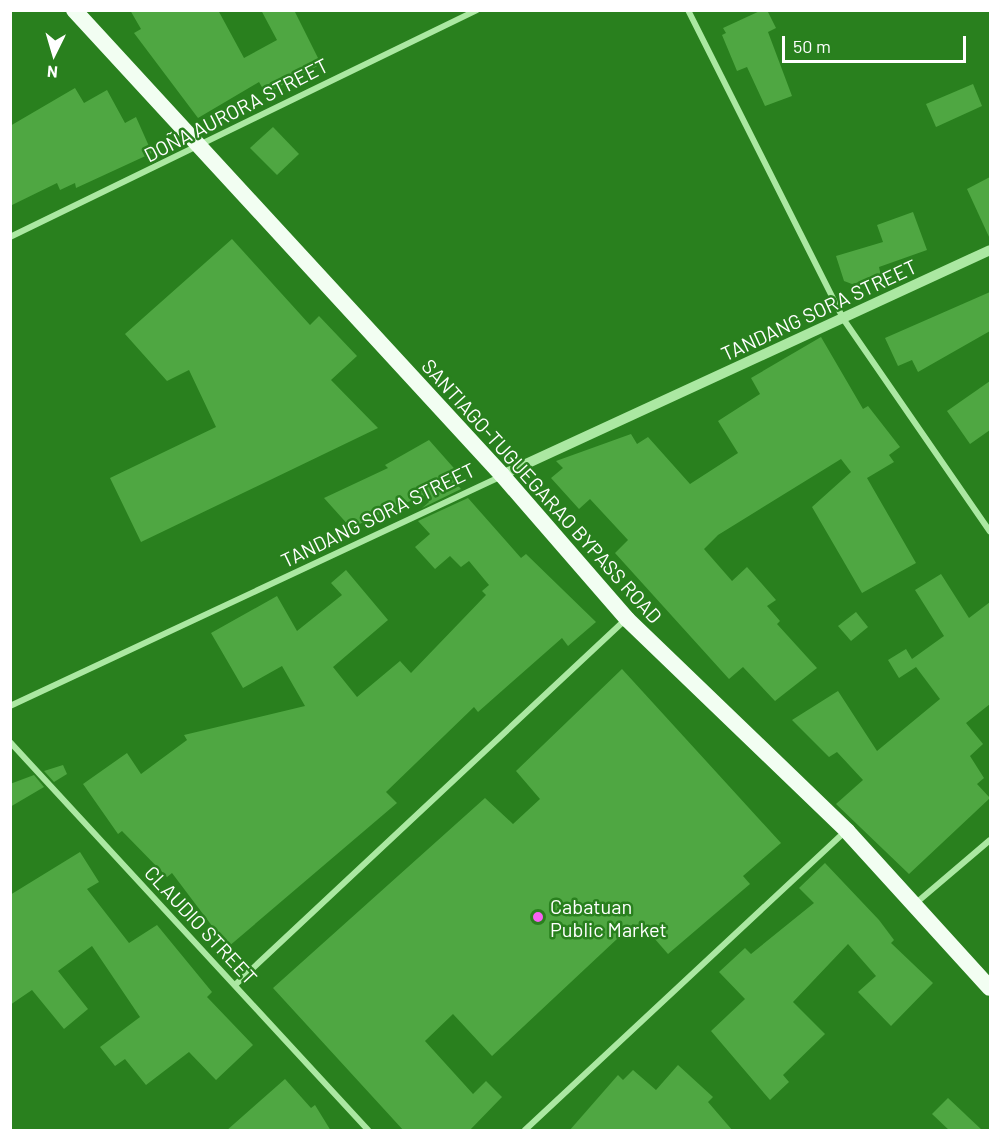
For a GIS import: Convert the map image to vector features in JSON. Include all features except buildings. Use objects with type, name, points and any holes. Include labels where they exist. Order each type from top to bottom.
[{"type":"highway","name":"SANTIAGO-TUGUEGARAO BYPASS ROAD","points":[[74,10],[502,475],[627,619],[847,831],[916,903],[990,987]]},
{"type":"street","name":"DOÑA AURORA STREET","points":[[10,237],[200,149],[310,89],[477,10]]},
{"type":"street","points":[[688,10],[844,320],[990,532]]},
{"type":"street","name":"TANDANG SORA STREET","points":[[10,706],[502,475],[844,320],[990,250]]},
{"type":"street","points":[[235,985],[627,619]]},
{"type":"street","name":"CLAUDIO STREET","points":[[10,742],[368,1131]]},
{"type":"street","points":[[525,1131],[847,831]]},
{"type":"street","points":[[916,903],[990,840]]},
{"type":"place","name":"Cabatuan Public Market","points":[[538,917]]}]
